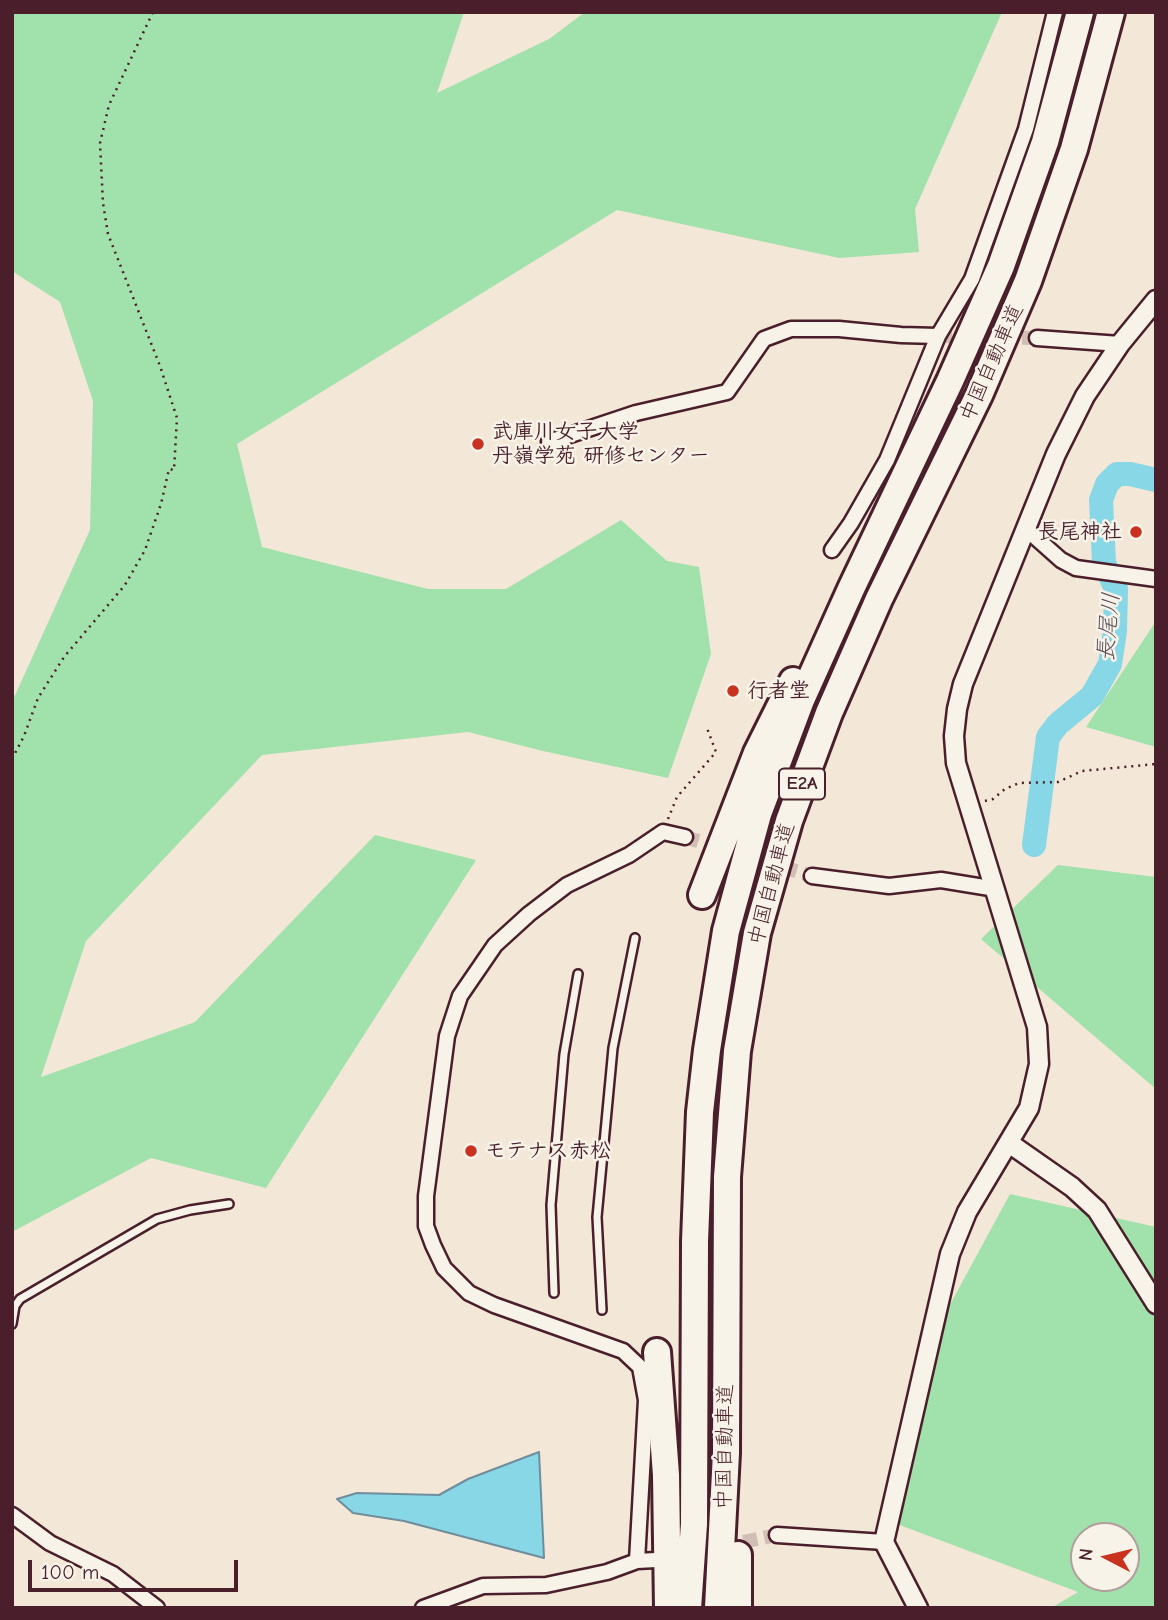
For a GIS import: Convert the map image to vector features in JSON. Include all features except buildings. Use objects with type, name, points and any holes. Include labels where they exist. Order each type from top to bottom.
[{"type":"highway","name":"中国自動車道","points":[[688,1608],[694,1524],[697,1173],[703,1087],[726,931],[770,781],[801,700],[950,382],[1000,266],[1045,142],[1080,12]]},
{"type":"highway","name":"中国自動車道","points":[[718,1608],[726,1453],[727,1177],[736,1063],[750,967],[771,877],[808,766],[852,659],[979,395],[1028,281],[1074,149],[1111,12]]},
{"type":"highway","points":[[702,895],[757,753],[803,660],[880,527]]},
{"type":"highway","points":[[726,1312],[736,1499],[738,1608]]},
{"type":"highway","points":[[657,1352],[666,1475],[668,1608]]},
{"type":"street","points":[[831,550],[851,523],[887,460],[938,336],[972,279],[1026,129],[1055,12]]},
{"type":"street","points":[[918,1608],[884,1542],[950,1254],[967,1212],[1029,1108],[1039,1064],[1037,1027],[956,763],[954,736],[957,709],[963,684],[1056,454],[1085,396],[1156,300]]},
{"type":"street","points":[[548,442],[636,413],[727,392],[764,340],[792,329],[839,329],[938,336]]},
{"type":"street","points":[[1037,338],[1121,344]]},
{"type":"street","points":[[1026,528],[1060,561],[1076,568],[1156,579]]},
{"type":"street","points":[[637,1561],[646,1400],[640,1367],[623,1350],[494,1305],[470,1293],[444,1268],[433,1245],[426,1226],[426,1196],[447,1036],[460,996],[495,945],[567,885],[629,855],[663,832],[685,837]]},
{"type":"street","points":[[811,876],[888,886],[941,880],[996,889]]},
{"type":"street","points":[[1009,1143],[1072,1187],[1097,1210],[1156,1304]]},
{"type":"street","points":[[12,1515],[50,1543],[113,1574],[157,1608]]},
{"type":"street","points":[[777,1535],[884,1542]]},
{"type":"street","points":[[423,1608],[483,1586],[546,1585],[607,1572],[637,1561],[656,1560]]},
{"type":"lane","points":[[602,1310],[598,1204],[613,1048],[635,938]]},
{"type":"lane","points":[[554,1293],[551,1205],[564,1054],[578,974]]},
{"type":"lane","points":[[12,1324],[15,1307],[20,1299],[157,1220],[190,1210],[229,1203]]},
{"type":"path","points":[[12,759],[38,698],[57,667],[125,584],[145,550],[161,504],[169,470],[174,470],[177,418],[160,366],[108,234],[103,203],[100,143],[109,105],[153,12]]},
{"type":"path","points":[[663,832],[677,797],[716,752],[707,729]]},
{"type":"path","points":[[970,806],[993,799],[1019,783],[1058,782],[1082,771],[1156,764]]},
{"type":"green space","points":[[12,12],[464,12],[437,93],[549,39],[585,12],[1002,12],[915,209],[919,252],[839,258],[617,210],[237,444],[262,547],[428,589],[506,589],[621,520],[667,561],[699,567],[711,654],[668,778],[468,732],[262,755],[86,941],[41,1077],[195,1022],[375,835],[476,860],[266,1188],[151,1158],[12,1232],[12,702],[90,530],[93,401],[60,302],[12,271]]},
{"type":"green space","points":[[1156,621],[1156,747],[1086,727]]},
{"type":"green space","points":[[1058,865],[1156,877],[1156,1089],[981,939]]},
{"type":"green space","points":[[1010,1194],[1156,1227],[1156,1608],[1051,1608],[1078,1592],[1140,1592],[1140,1522],[1070,1522],[1070,1589],[889,1521],[946,1312]]},
{"type":"water","points":[[539,1452],[544,1558],[404,1521],[353,1513],[337,1499],[357,1493],[439,1495],[468,1479]]},
{"type":"waterway","name":"長尾川","points":[[1034,845],[1048,737],[1058,724],[1092,696],[1110,664],[1115,631],[1116,589],[1104,563],[1101,500],[1107,484],[1117,474],[1156,480]]},
{"type":"tunnel","points":[[938,336],[1037,338]]},
{"type":"tunnel","points":[[685,837],[723,849]]},
{"type":"tunnel","points":[[743,855],[812,876]]},
{"type":"tunnel","points":[[723,1546],[777,1535]]},
{"type":"place","name":"武庫川女子大学 丹嶺学苑 研修センター","points":[[478,444]]},
{"type":"place","name":"長尾神社","points":[[1136,532]]},
{"type":"place","name":"行者堂","points":[[733,691]]},
{"type":"place","name":"モテナス赤松","points":[[471,1151]]}]
